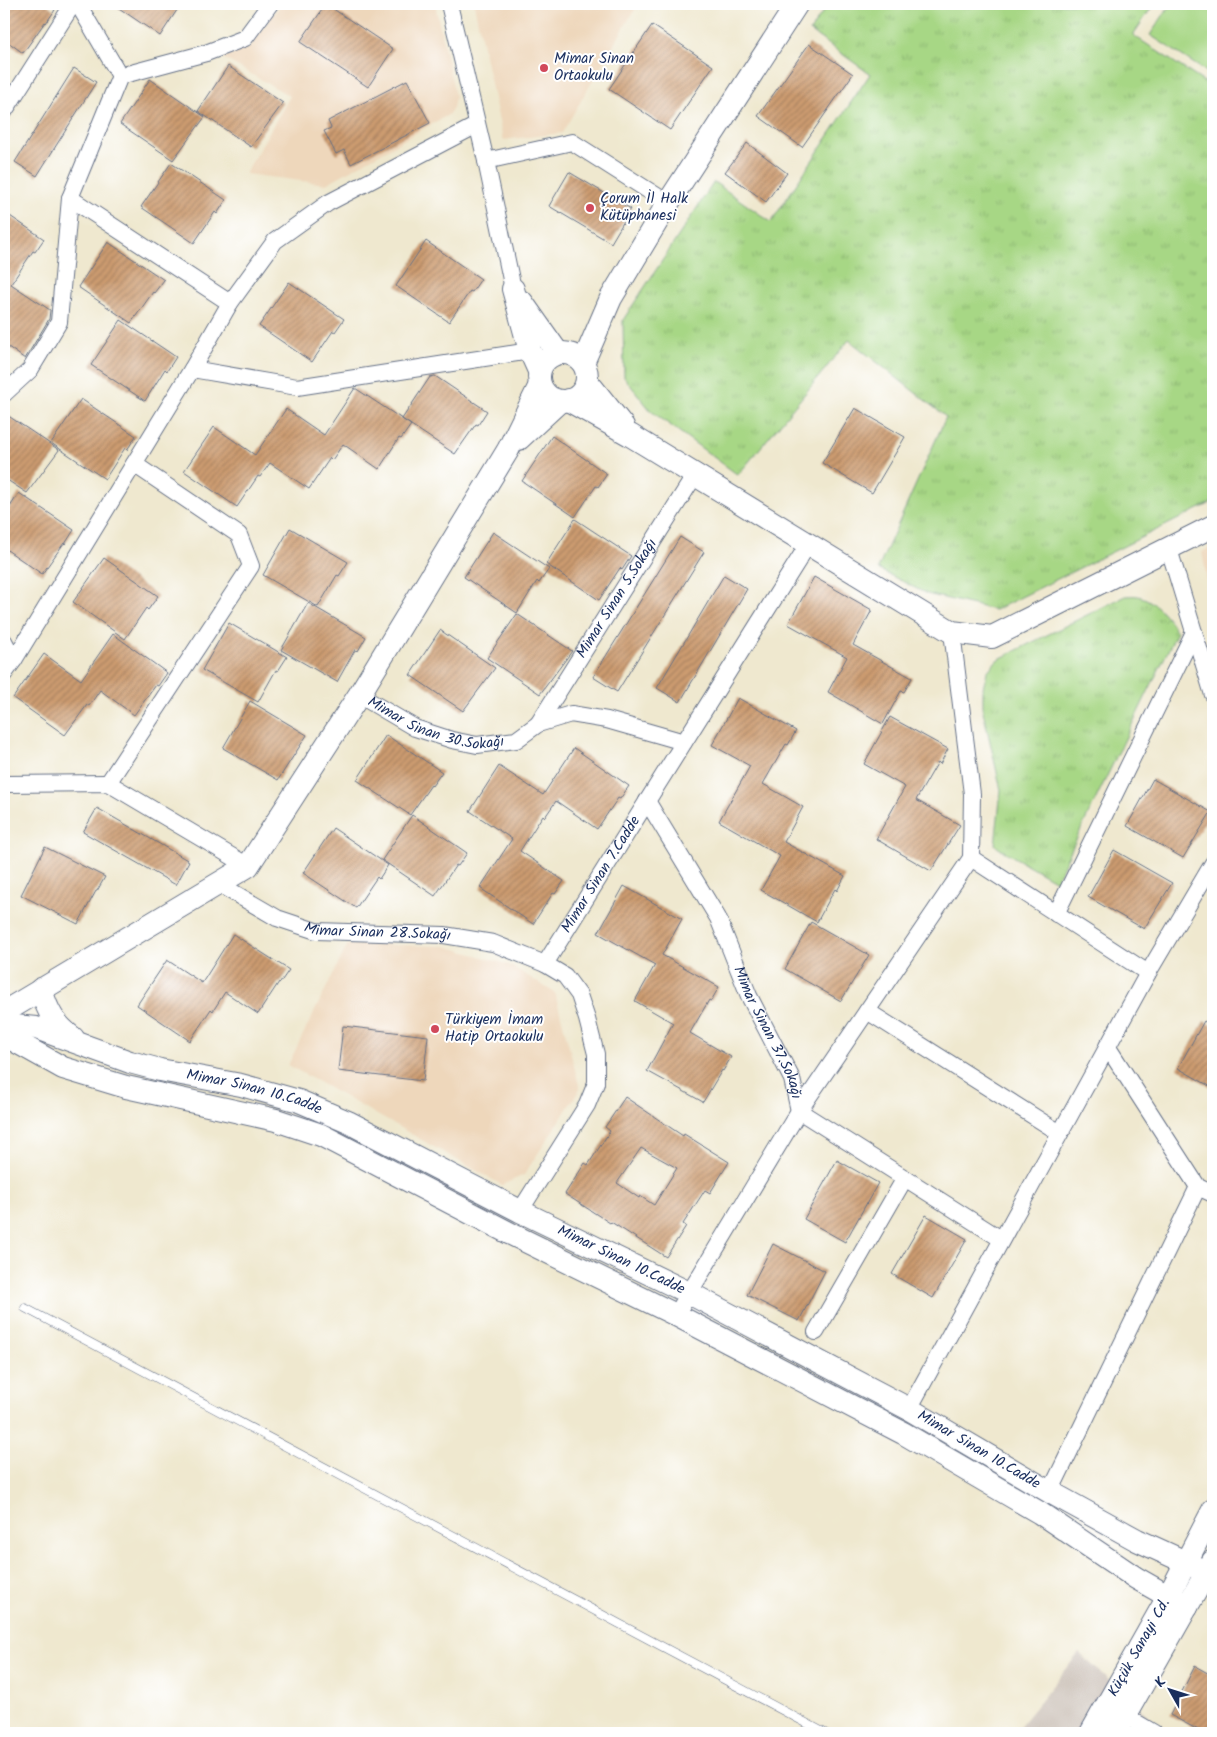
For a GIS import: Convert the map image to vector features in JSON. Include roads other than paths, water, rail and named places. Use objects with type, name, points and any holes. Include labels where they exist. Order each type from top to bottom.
[{"type":"street","points":[[4,112],[73,4]]},
{"type":"street","points":[[78,4],[120,76]]},
{"type":"street","points":[[120,76],[206,53],[245,38],[270,4]]},
{"type":"street","points":[[449,4],[486,161],[513,289],[530,351],[547,396],[564,401],[630,435],[952,632],[992,637],[1213,526]]},
{"type":"street","points":[[573,362],[668,203],[797,4]]},
{"type":"street","points":[[4,394],[30,370],[59,322],[70,198],[120,76]]},
{"type":"street","points":[[4,674],[192,369],[230,303],[275,241],[328,204],[477,125]]},
{"type":"street","points":[[486,161],[572,142],[668,203]]},
{"type":"street","points":[[70,198],[230,303]]},
{"type":"street","points":[[513,289],[630,435]]},
{"type":"street","points":[[192,369],[297,388],[530,351]]},
{"type":"street","points":[[4,1012],[248,866],[359,695],[508,450],[546,359],[573,362]]},
{"type":"street","points":[[508,450],[564,401],[577,396],[583,390],[573,362]]},
{"type":"street","points":[[108,783],[251,566],[239,535],[134,464]]},
{"type":"street","name":"Mimar Sinan 5.Sokağı","points":[[538,724],[696,474]]},
{"type":"street","name":"Mimar Sinan 7.Cadde","points":[[545,964],[808,543]]},
{"type":"street","points":[[1169,549],[1213,695]]},
{"type":"street","points":[[676,1314],[799,1111],[971,858],[972,794],[952,632]]},
{"type":"street","points":[[1056,914],[1194,632]]},
{"type":"street","points":[[4,641],[14,660]]},
{"type":"street","name":"Mimar Sinan 30.Sokağı","points":[[359,695],[415,728],[452,740],[477,745],[516,740],[538,724],[572,714],[607,720],[684,742]]},
{"type":"street","points":[[4,784],[108,783],[248,866]]},
{"type":"street","name":"Mimar Sinan 37.Sokağı","points":[[647,801],[718,918],[749,996],[792,1079],[799,1111],[1001,1239]]},
{"type":"street","points":[[971,858],[1148,972]]},
{"type":"street","points":[[909,1409],[1148,972],[1213,863]]},
{"type":"street","name":"Mimar Sinan 28.Sokağı","points":[[217,883],[277,918],[316,931],[454,937],[493,943],[545,964]]},
{"type":"street","points":[[520,1211],[587,1105],[596,1083],[596,1054],[579,995],[565,976],[545,964]]},
{"type":"street","points":[[41,989],[49,1014],[59,1027],[81,1045]]},
{"type":"street","points":[[867,1011],[1060,1133]]},
{"type":"street","name":"Mimar Sinan 10.Cadde","points":[[4,1025],[36,1028],[130,1062],[160,1070],[241,1085],[299,1101],[348,1122],[520,1211],[688,1293],[909,1409],[1050,1492],[1137,1540],[1185,1562],[1211,1569]]},
{"type":"street","name":"Mimar Sinan 10.Cadde","points":[[4,1035],[63,1068],[126,1087],[276,1120],[320,1135],[511,1234],[676,1314],[903,1434],[1040,1513],[1136,1578],[1178,1602]]},
{"type":"street","points":[[1107,1046],[1198,1187],[1213,1194]]},
{"type":"street","points":[[816,1332],[905,1178]]},
{"type":"street","points":[[1050,1492],[1198,1187]]},
{"type":"street","name":"Küçük Sanayi Cd.","points":[[1120,1724],[1178,1602],[1185,1562],[1213,1510]]},
{"type":"street","name":"Küçük Sanayi Cd.","points":[[1091,1733],[1178,1602],[1211,1569]]},
{"type":"street","points":[[1120,1724],[1154,1733]]},
{"type":"lane","points":[[24,1308],[825,1733]]},
{"type":"place","name":"Mimar Sinan Ortaokulu","points":[[544,68]]},
{"type":"place","name":"Çorum İl Halk Kütüphanesi","points":[[590,208]]},
{"type":"place","name":"Türkiyem İmam Hatip Ortaokulu","points":[[435,1029]]}]
